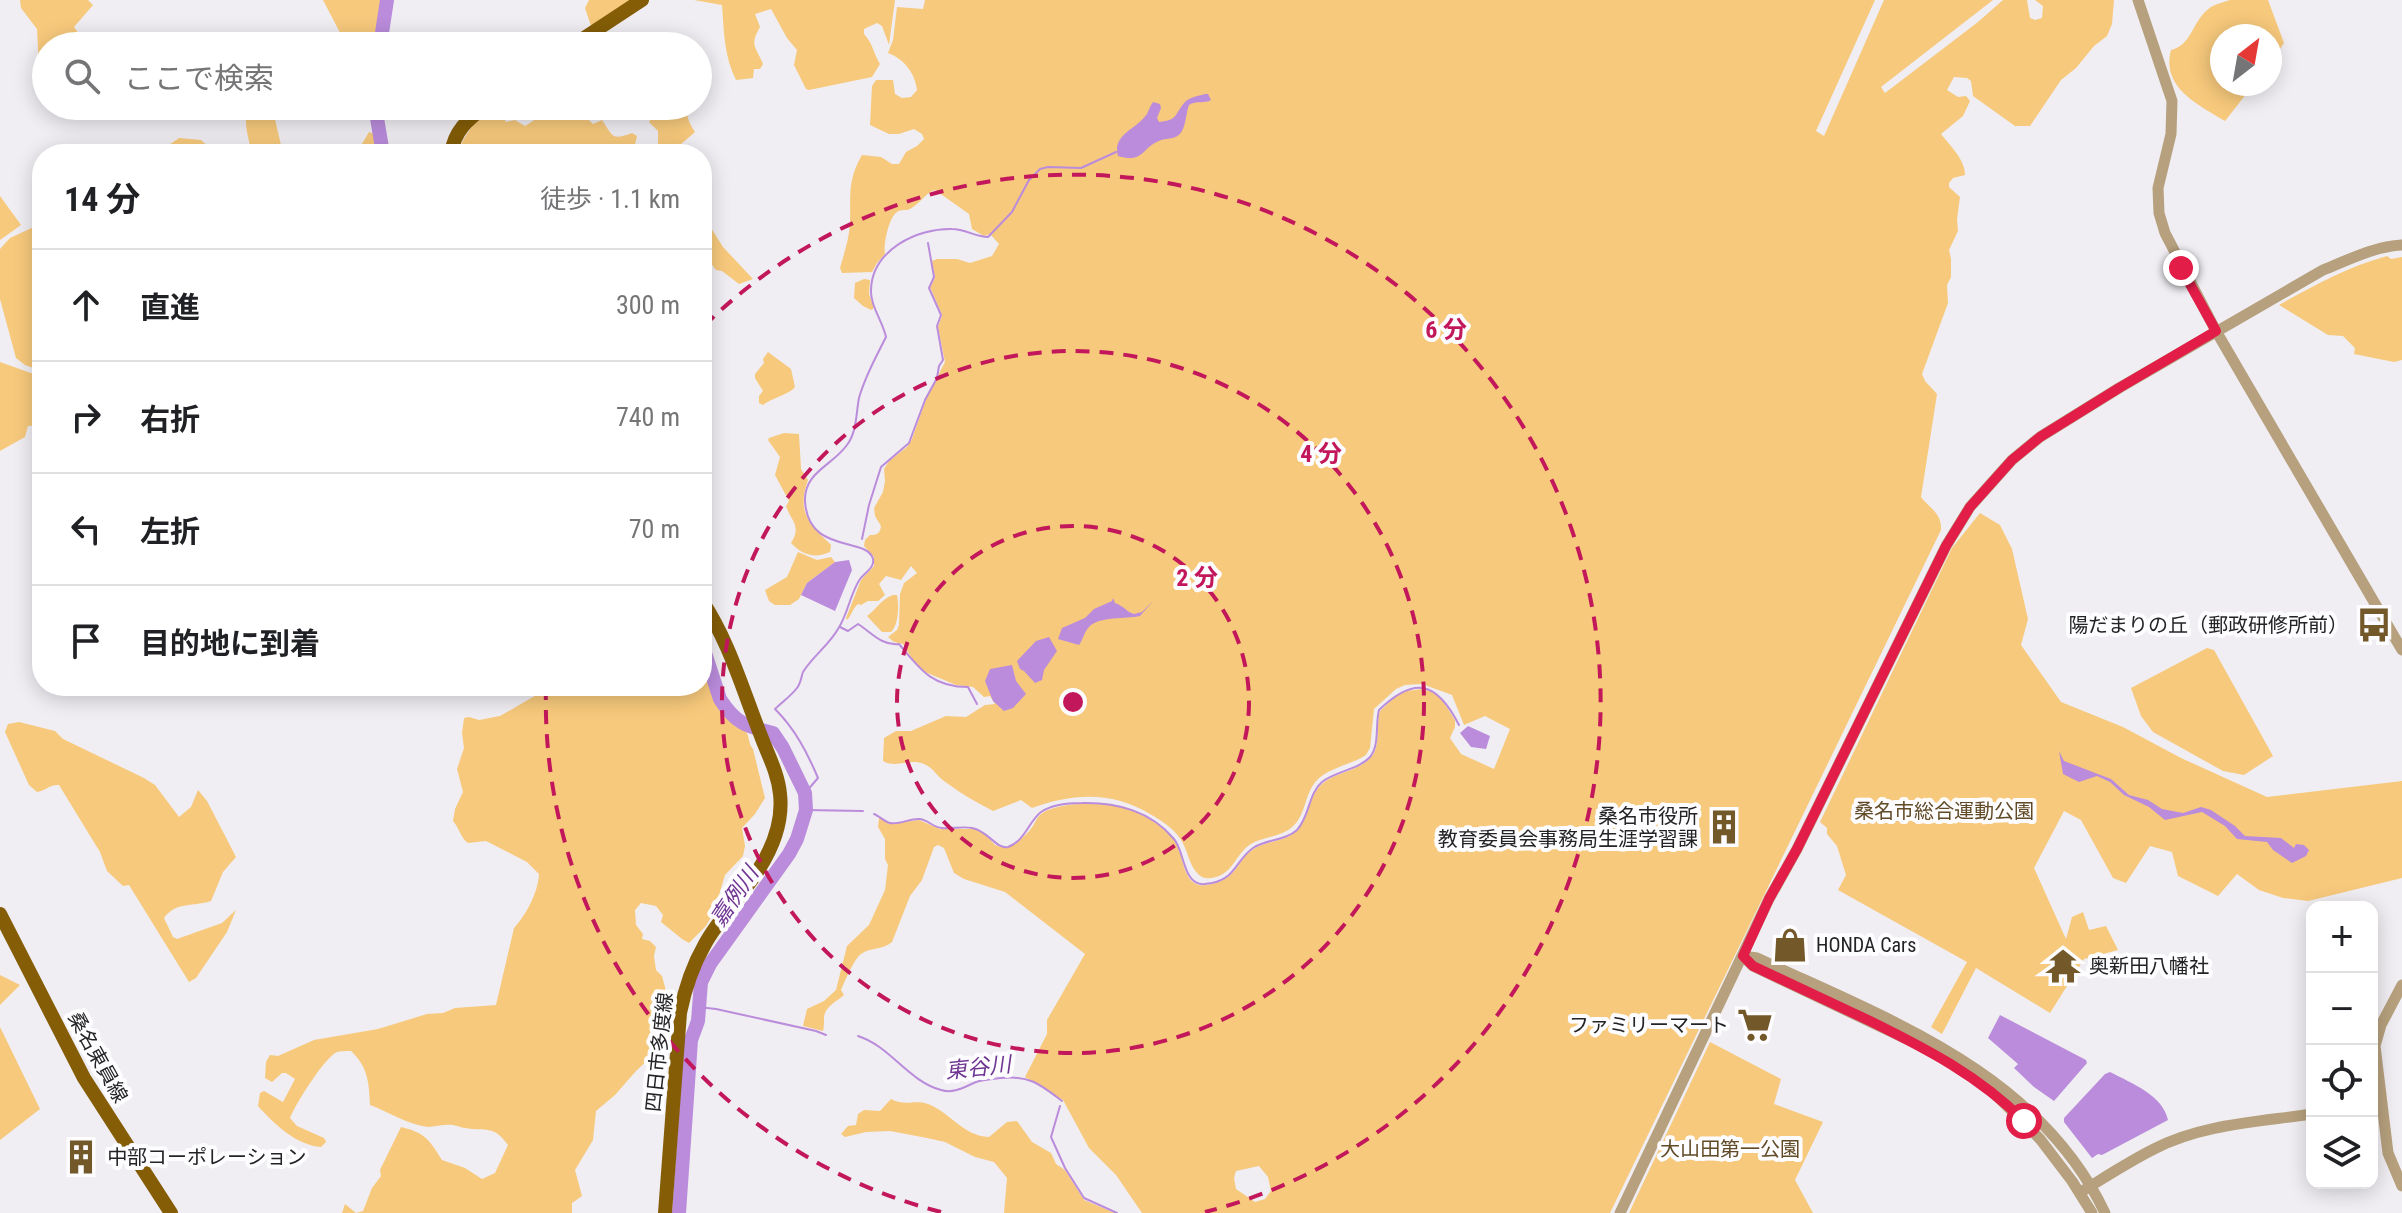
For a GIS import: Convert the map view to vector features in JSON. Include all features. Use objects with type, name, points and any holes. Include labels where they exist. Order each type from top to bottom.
[{"type":"main road","points":[[593,32],[642,0]]},
{"type":"main road","points":[[454,144],[462,127],[470,120]]},
{"type":"main road","name":"四日市多度線","points":[[665,1213],[684,991],[706,942],[758,870],[777,830],[780,794],[773,765],[712,617]]},
{"type":"main road","name":"桑名東員線","points":[[0,914],[84,1078],[171,1213]]},
{"type":"street","points":[[2138,0],[2172,101],[2171,134],[2158,188],[2159,213],[2171,249],[2402,650]]},
{"type":"street","points":[[1620,1213],[1769,899],[1797,849],[1946,546],[1970,507],[2012,460],[2040,437],[2119,388],[2323,270],[2390,245],[2402,245]]},
{"type":"street","points":[[1743,956],[1753,966],[1915,1043],[1974,1077],[2024,1121],[2105,1213]]},
{"type":"street","points":[[2376,1045],[2381,1025],[2402,985]]},
{"type":"street","points":[[2378,1108],[2388,1153],[2402,1186]]},
{"type":"street","points":[[2085,1190],[2154,1149],[2191,1134],[2306,1115]]},
{"type":"street","points":[[2085,1190],[2092,1213]]},
{"type":"green space","points":[[20,0],[88,0],[93,5],[74,27],[77,32],[37,32],[21,8]]},
{"type":"green space","points":[[323,0],[383,0],[379,32],[340,32]]},
{"type":"green space","points":[[589,0],[634,0],[591,26],[585,8]]},
{"type":"green space","points":[[694,0],[895,0],[889,45],[882,26],[877,23],[864,29],[880,64],[872,77],[809,90],[794,65],[797,50],[771,9],[755,14],[760,27],[755,46],[763,64],[760,69],[754,69],[753,78],[736,80],[727,53],[722,5]]},
{"type":"green space","points":[[925,0],[1875,0],[1816,131],[1824,136],[1884,0],[1993,0],[1881,87],[1885,93],[2003,0],[2027,0],[2030,18],[2035,20],[2042,18],[2043,6],[2035,0],[2114,0],[2112,24],[2107,36],[2061,80],[2030,126],[2015,126],[1973,96],[1971,81],[1967,78],[1954,77],[1947,90],[1958,97],[1966,96],[1970,101],[1963,116],[1941,134],[1960,158],[1965,175],[1953,178],[1949,183],[1949,187],[1960,197],[1958,231],[1949,250],[1951,277],[1947,285],[1948,303],[1922,374],[1937,394],[1921,497],[1937,515],[1941,530],[1610,1213],[1142,1213],[1116,1175],[1089,1148],[1063,1100],[1025,1077],[1047,1034],[1047,1020],[1085,954],[1005,892],[954,873],[944,848],[938,845],[934,847],[922,880],[910,896],[892,942],[858,957],[841,990],[844,995],[826,1011],[823,1031],[803,1026],[807,1009],[824,1001],[836,990],[847,946],[869,925],[885,890],[888,865],[885,839],[878,827],[879,818],[890,824],[919,820],[940,829],[974,829],[1004,848],[1024,837],[1038,816],[1056,807],[1082,804],[1119,806],[1147,818],[1167,832],[1176,843],[1190,878],[1194,883],[1205,885],[1233,873],[1257,847],[1296,831],[1322,784],[1364,764],[1374,753],[1380,711],[1406,691],[1423,689],[1441,698],[1455,720],[1450,738],[1461,754],[1494,769],[1510,729],[1485,716],[1464,725],[1452,695],[1422,684],[1396,689],[1374,709],[1370,748],[1366,755],[1317,780],[1300,818],[1291,828],[1251,844],[1227,871],[1209,878],[1195,871],[1176,833],[1150,814],[1121,801],[1077,797],[1032,808],[1021,800],[993,811],[950,785],[926,765],[883,761],[884,738],[896,731],[911,731],[946,716],[966,717],[985,705],[995,704],[990,696],[984,697],[973,687],[956,685],[925,672],[914,662],[903,644],[888,637],[899,625],[900,594],[904,583],[917,573],[911,566],[901,580],[886,576],[879,584],[885,595],[878,601],[858,604],[846,618],[861,580],[874,566],[874,557],[864,546],[870,535],[878,534],[881,529],[874,508],[883,492],[884,469],[912,439],[926,399],[945,362],[938,327],[942,315],[930,287],[935,278],[932,261],[957,259],[970,263],[992,256],[999,244],[990,234],[984,236],[972,229],[969,214],[935,190],[914,207],[894,215],[887,232],[885,254],[872,272],[842,273],[840,268],[849,230],[852,181],[862,155],[881,157],[892,164],[899,164],[906,152],[924,139],[914,129],[889,134],[870,125],[872,86],[876,80],[893,80],[895,94],[902,98],[911,97],[917,90],[908,67],[888,53],[893,40],[897,7],[923,9]],"holes":[[[1259,1166],[1268,1177],[1271,1191],[1265,1199],[1255,1202],[1236,1189],[1236,1171]]]},
{"type":"green space","points":[[2230,0],[2268,0],[2277,24],[2210,24],[2210,96],[2245,96],[2225,121],[2184,94],[2172,75],[2169,63],[2171,50],[2183,44],[2201,16],[2215,5]]},
{"type":"green space","points":[[246,120],[275,120],[281,144],[250,144]]},
{"type":"green space","points":[[478,120],[515,120],[525,126],[534,120],[589,120],[593,124],[602,120],[613,136],[632,133],[637,136],[635,144],[462,144]]},
{"type":"green space","points":[[689,120],[695,132],[681,144],[658,144],[658,131],[649,122]]},
{"type":"green space","points":[[369,132],[374,134],[376,144],[362,144]]},
{"type":"green space","points":[[179,138],[201,140],[205,144],[170,144]]},
{"type":"green space","points":[[0,196],[21,225],[0,240]]},
{"type":"green space","points":[[32,228],[32,367],[16,358],[0,299],[0,249],[10,238]]},
{"type":"green space","points":[[712,230],[723,247],[753,279],[739,284],[712,265]]},
{"type":"green space","points":[[2387,256],[2391,259],[2402,257],[2402,360],[2394,362],[2354,354],[2355,348],[2343,336],[2328,335],[2279,305],[2345,271]]},
{"type":"green space","points":[[870,280],[869,294],[874,308],[871,310],[854,298],[855,283]]},
{"type":"green space","points":[[768,352],[791,369],[795,387],[763,405],[759,403],[759,396],[763,391],[755,374]]},
{"type":"green space","points":[[0,362],[32,373],[32,426],[28,426],[25,437],[0,451]]},
{"type":"green space","points":[[784,433],[799,434],[801,469],[808,480],[804,510],[811,524],[831,545],[830,552],[809,555],[791,543],[796,528],[786,506],[789,501],[775,475],[780,457],[768,440]]},
{"type":"green space","name":"桑名市総合運動公園","points":[[1980,513],[2000,525],[2012,549],[2028,619],[2021,645],[2061,702],[2123,727],[2181,758],[2267,797],[2402,781],[2402,878],[2308,901],[2283,898],[2259,890],[2237,874],[2218,896],[2178,876],[2172,852],[2150,846],[2126,883],[2113,878],[2081,820],[2064,811],[2034,868],[2066,939],[2072,917],[2083,912],[2089,930],[2106,926],[2118,950],[2084,959],[2050,1013],[1976,968],[1942,1034],[1931,1027],[1967,962],[1838,890],[1846,875],[1837,846],[1820,822],[1952,548]]},
{"type":"green space","points":[[798,552],[817,560],[831,557],[835,562],[807,583],[799,599],[790,605],[775,605],[769,601],[765,590],[787,577]]},
{"type":"green space","points":[[897,595],[898,599],[896,625],[891,632],[882,632],[867,616]]},
{"type":"green space","points":[[2207,648],[2214,650],[2273,756],[2244,775],[2223,771],[2153,732],[2141,716],[2131,688]]},
{"type":"green space","points":[[712,690],[725,713],[747,734],[765,798],[742,828],[743,856],[725,875],[714,912],[706,926],[689,943],[661,922],[663,915],[656,906],[641,903],[635,910],[636,925],[643,934],[642,939],[656,947],[656,970],[662,976],[669,1002],[665,1016],[670,1031],[668,1041],[596,1111],[593,1140],[575,1170],[582,1196],[572,1203],[572,1213],[356,1213],[363,1211],[401,1127],[426,1138],[442,1160],[465,1168],[482,1179],[495,1173],[508,1145],[493,1131],[453,1125],[428,1127],[405,1121],[370,1105],[366,1075],[351,1051],[337,1052],[331,1056],[290,1118],[297,1126],[324,1138],[326,1142],[321,1147],[303,1142],[278,1126],[258,1106],[260,1093],[264,1091],[283,1102],[295,1079],[286,1073],[272,1082],[265,1078],[266,1062],[270,1055],[278,1056],[314,1040],[378,1029],[455,1008],[496,1005],[514,928],[531,903],[539,874],[527,862],[486,841],[468,843],[453,821],[463,792],[457,769],[464,748],[464,718],[479,720],[500,716],[535,696],[712,696]]},
{"type":"green space","points":[[19,722],[55,731],[63,739],[144,778],[155,785],[179,817],[191,807],[198,790],[207,801],[236,857],[223,872],[211,901],[174,909],[164,918],[177,939],[222,923],[236,910],[227,932],[196,978],[189,982],[129,885],[123,886],[107,871],[100,852],[59,785],[37,792],[29,785],[5,732],[8,724]]},
{"type":"green space","points":[[0,975],[20,985],[0,1005]]},
{"type":"green space","points":[[0,1027],[40,1109],[0,1140]]},
{"type":"green space","name":"大山田第一公園","points":[[1710,1042],[1781,1079],[1774,1104],[1823,1122],[1795,1180],[1813,1213],[1629,1213]]},
{"type":"green space","points":[[891,1099],[928,1104],[980,1136],[989,1137],[1007,1122],[1017,1121],[1032,1142],[1051,1153],[1084,1200],[1115,1213],[1004,1213],[1007,1178],[994,1162],[975,1157],[945,1142],[890,1131],[845,1137],[841,1134],[848,1126],[856,1125],[858,1114],[864,1110],[880,1111]]},
{"type":"green space","points":[[345,1204],[356,1213],[342,1213]]},
{"type":"shaded area","points":[[1205,94],[1211,100],[1189,105],[1180,134],[1153,144],[1133,158],[1118,156],[1118,142],[1147,114],[1153,102],[1160,104],[1159,122],[1173,118],[1187,100]]},
{"type":"shaded area","points":[[849,560],[852,570],[835,611],[801,595],[807,583],[835,562]]},
{"type":"shaded area","points":[[1113,598],[1115,603],[1134,614],[1142,612],[1154,600],[1140,616],[1093,623],[1079,645],[1058,639],[1062,628],[1085,618]]},
{"type":"shaded area","points":[[1049,637],[1057,651],[1044,670],[1042,680],[1035,683],[1020,669],[1017,661],[1036,641]]},
{"type":"shaded area","points":[[1012,665],[1016,681],[1026,694],[1013,708],[1004,711],[993,701],[985,681],[990,669]]},
{"type":"shaded area","points":[[1468,726],[1490,736],[1486,749],[1471,747],[1460,733]]},
{"type":"shaded area","points":[[2059,751],[2064,761],[2111,779],[2129,795],[2148,800],[2162,809],[2183,813],[2201,807],[2211,810],[2245,836],[2281,838],[2294,848],[2296,844],[2304,845],[2309,850],[2306,856],[2292,863],[2267,842],[2237,839],[2225,826],[2202,812],[2165,820],[2097,776],[2079,782],[2063,774]]},
{"type":"shaded area","points":[[2000,1015],[2086,1060],[2087,1063],[2054,1101],[2014,1068],[2018,1064],[1988,1038]]},
{"type":"shaded area","points":[[2110,1072],[2153,1097],[2165,1111],[2168,1120],[2092,1158],[2064,1118]]},
{"type":"waterway","name":"嘉例川","points":[[382,32],[387,0]]},
{"type":"waterway","name":"嘉例川","points":[[377,120],[381,144]]},
{"type":"waterway","points":[[805,793],[818,778],[800,741],[775,709],[797,688],[807,666],[834,635],[857,585],[873,562],[868,552],[826,537],[816,530],[805,501],[806,491],[814,476],[850,440],[861,390],[886,337],[871,296],[873,276],[879,263],[899,244],[925,232],[952,229],[988,237],[1012,212],[1029,180],[1040,169],[1081,168],[1116,152]]},
{"type":"waterway","points":[[862,539],[881,467],[909,443],[943,360],[937,326],[941,315],[929,288],[934,277],[928,243]]},
{"type":"waterway","points":[[840,627],[848,631],[858,624],[882,641],[899,644],[921,669],[936,680],[968,687],[977,704]]},
{"type":"waterway","name":"嘉例川","points":[[679,1213],[691,1040],[698,1021],[701,982],[710,964],[789,854],[806,810],[805,793],[773,733],[742,723],[731,714],[720,699],[712,675]]},
{"type":"waterway","points":[[874,814],[890,823],[920,819],[939,828],[972,828],[1008,847],[1019,840],[1041,812],[1050,808],[1066,804],[1107,804],[1132,810],[1155,821],[1174,839],[1191,878],[1201,884],[1212,883],[1231,873],[1253,848],[1297,830],[1317,787],[1370,757],[1375,747],[1379,710],[1392,699],[1414,688],[1424,688],[1442,700],[1459,725]]},
{"type":"waterway","points":[[806,810],[863,811]]},
{"type":"waterway","name":"東谷川","points":[[698,1007],[826,1035]]},
{"type":"waterway","name":"東谷川","points":[[858,1036],[880,1047],[929,1086],[941,1090],[955,1091],[976,1082],[1011,1077],[1040,1085],[1062,1101]]},
{"type":"waterway","name":"東谷川","points":[[1060,1106],[1051,1137],[1065,1168],[1084,1198],[1117,1213]]},
{"type":"place","name":"陽だまりの丘（郵政研修所前）","points":[[2374,625]]},
{"type":"place","name":"桑名市役所 教育委員会事務局生涯学習課","points":[[1724,827]]},
{"type":"place","name":"HONDA Cars","points":[[1790,945]]},
{"type":"place","name":"奥新田八幡社","points":[[2063,966]]},
{"type":"place","name":"ファミリーマート","points":[[1755,1025]]},
{"type":"place","name":"中部コーポレーション","points":[[81,1157]]},
{"type":"route","points":[[2024,1121],[1990,1089],[1960,1068],[1915,1043],[1753,966],[1743,956],[1946,546],[1970,507],[2012,460],[2040,437],[2216,331],[2181,268]]}]
